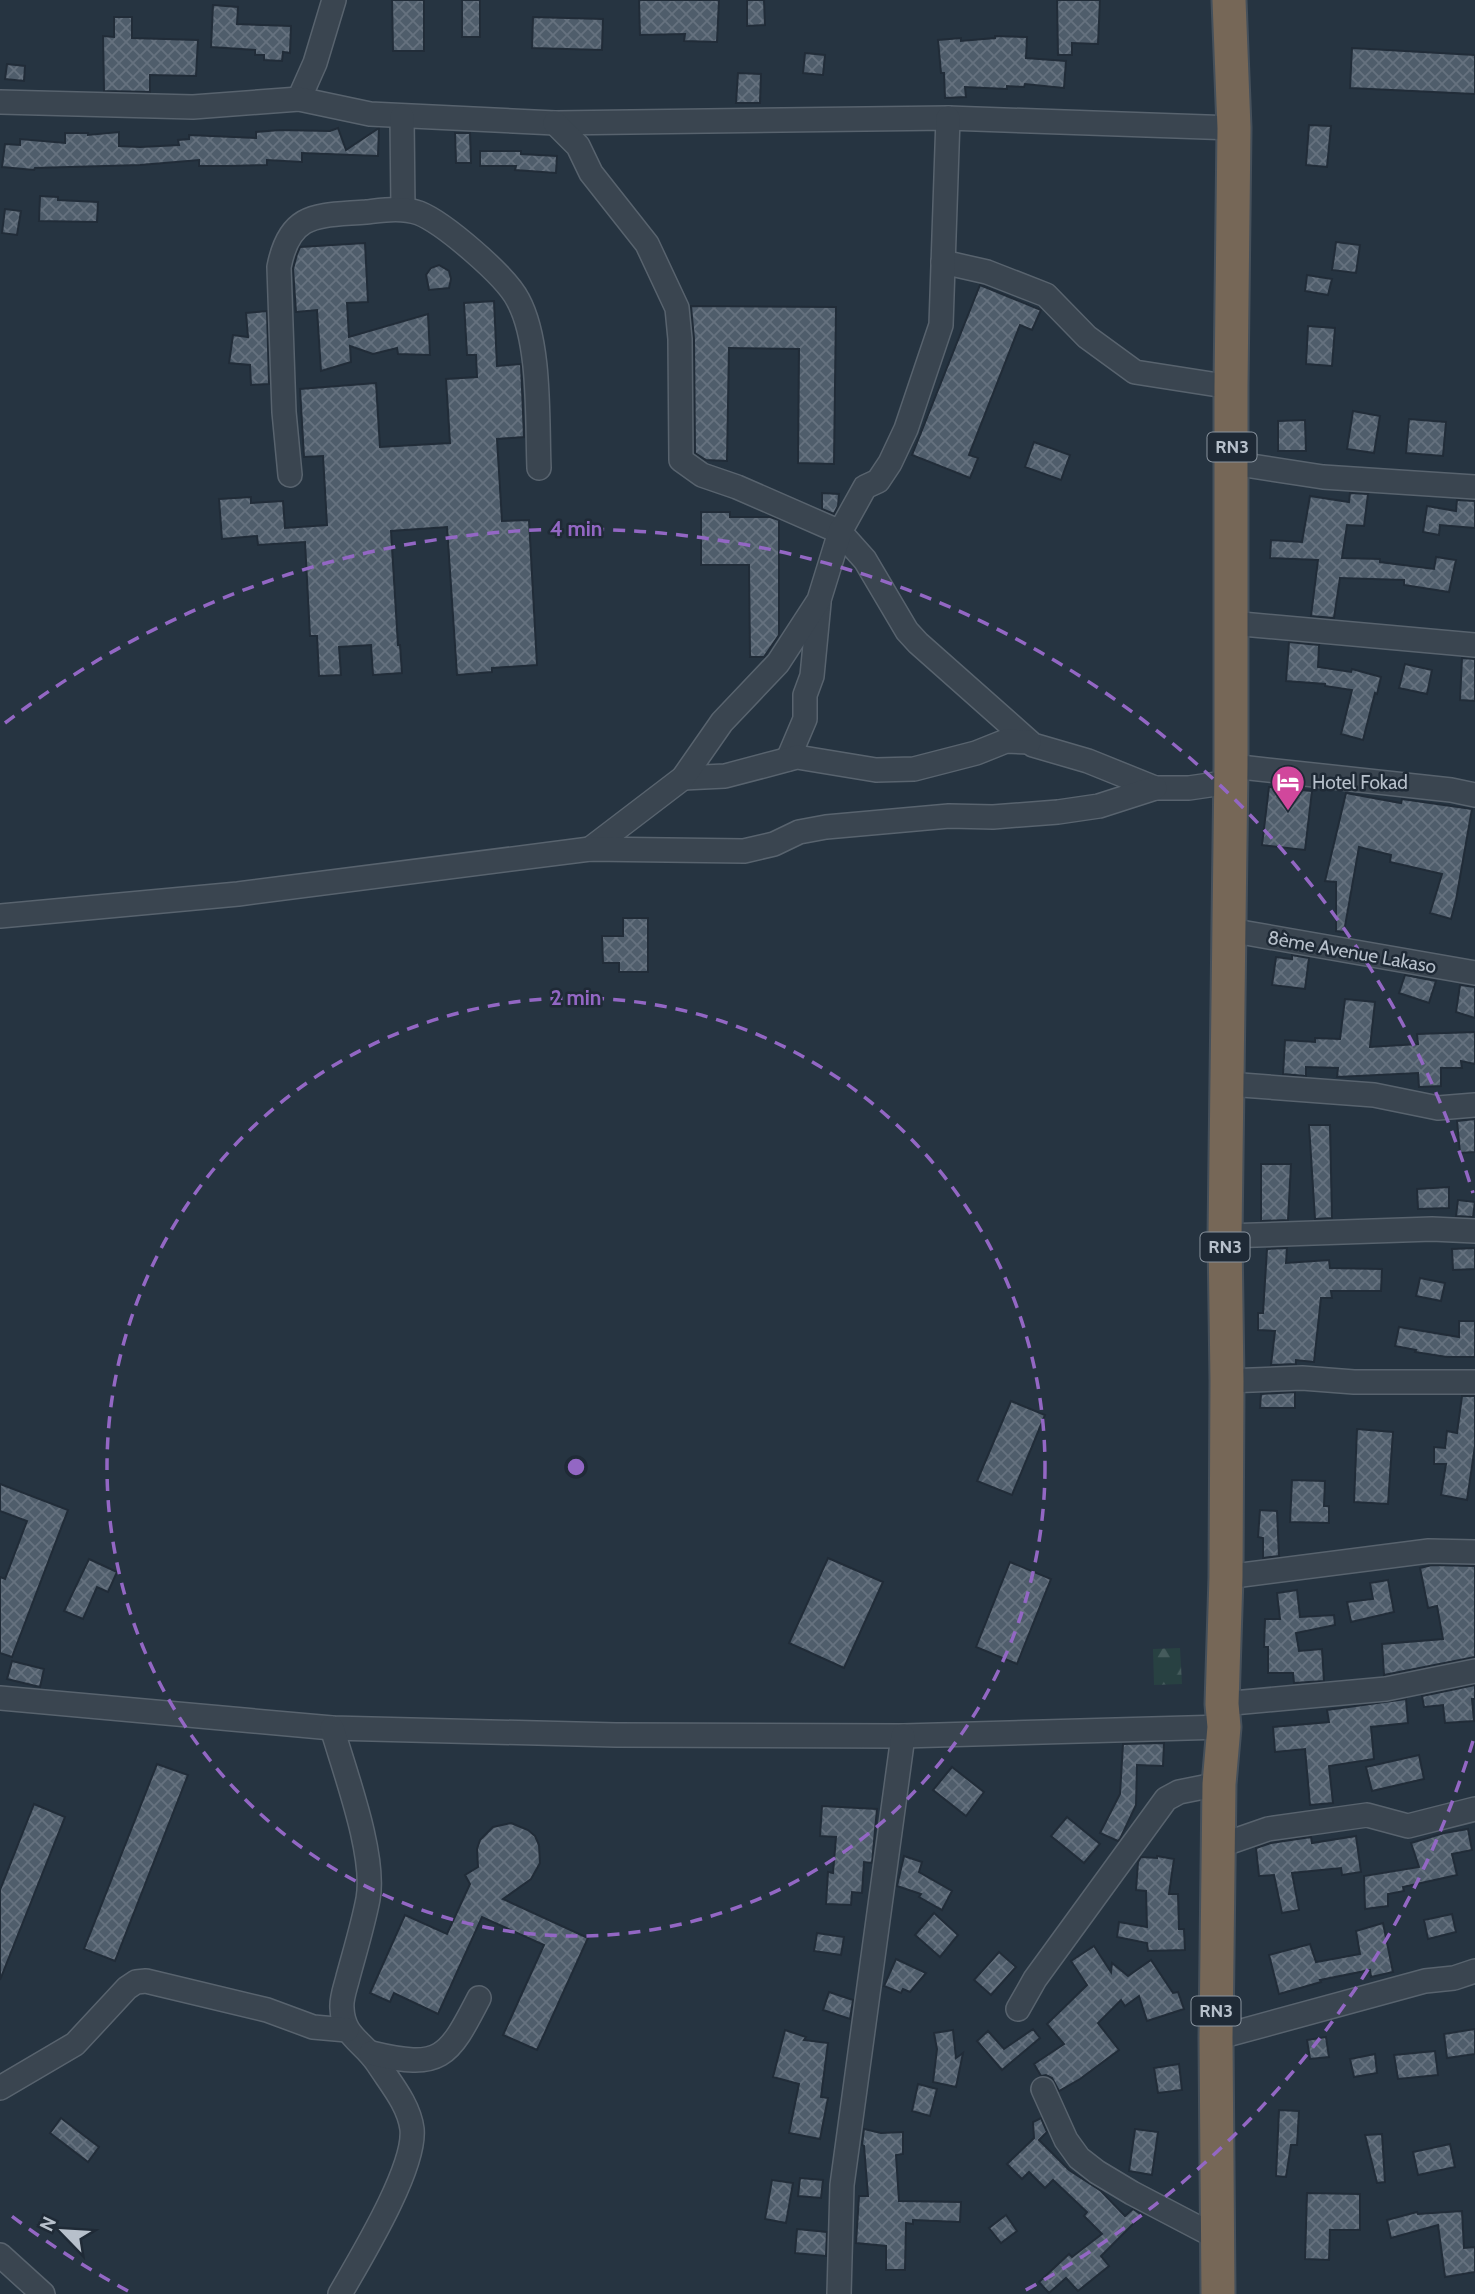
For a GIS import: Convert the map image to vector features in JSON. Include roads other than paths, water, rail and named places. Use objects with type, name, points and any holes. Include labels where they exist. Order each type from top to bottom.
[{"type":"highway","name":"RN3","points":[[1218,2294],[1208,2223],[1216,2038],[1219,1784],[1226,1577],[1225,1236],[1234,128],[1229,0]]},
{"type":"street","points":[[299,99],[315,63],[334,0]]},
{"type":"street","points":[[0,102],[193,107],[299,99],[370,114],[555,123],[948,118],[1234,128]]},
{"type":"street","points":[[402,117],[403,209]]},
{"type":"street","points":[[788,759],[805,719],[805,695],[812,676],[819,600],[840,532],[865,487],[878,481],[890,463],[906,429],[941,325],[948,118]]},
{"type":"street","points":[[555,123],[578,146],[592,173],[647,244],[677,308],[680,339],[681,460],[702,475],[737,487],[840,532],[865,560],[918,643],[1029,742],[1088,761],[1154,788]]},
{"type":"street","points":[[290,475],[284,412],[279,267],[282,251],[289,237],[313,216],[403,209],[421,214],[443,227],[501,277],[518,299],[529,326],[540,468]]},
{"type":"street","points":[[943,262],[987,272],[1046,295],[1087,337],[1135,372],[1231,387]]},
{"type":"street","points":[[1232,463],[1322,477],[1475,487]]},
{"type":"street","points":[[590,849],[683,778],[722,722],[778,663],[819,600]]},
{"type":"street","points":[[1231,623],[1475,645]]},
{"type":"street","points":[[683,778],[725,776],[797,757],[877,769],[914,769],[976,753],[1006,741],[1029,742]]},
{"type":"street","points":[[0,916],[237,894],[590,849],[744,851],[774,844],[799,832],[826,827],[949,816],[993,817],[1058,812],[1099,806],[1154,788],[1189,788],[1230,774],[1451,790],[1475,795]]},
{"type":"street","name":"8ème Avenue Lakaso","points":[[1229,930],[1475,973]]},
{"type":"street","points":[[1228,1084],[1374,1095],[1438,1108],[1475,1104]]},
{"type":"street","points":[[1225,1236],[1432,1229],[1475,1231]]},
{"type":"street","points":[[1227,1381],[1302,1378],[1354,1382],[1475,1382]]},
{"type":"street","points":[[1226,1577],[1429,1551],[1475,1552]]},
{"type":"street","points":[[0,1698],[332,1728],[616,1735],[903,1736],[1223,1715],[1386,1689],[1475,1671]]},
{"type":"street","points":[[332,1728],[369,1868],[368,1897],[341,2004],[343,2024],[371,2053],[403,2102],[412,2130],[405,2168],[379,2226],[340,2294]]},
{"type":"street","points":[[839,2294],[842,2185],[903,1736]]},
{"type":"street","points":[[1018,2009],[1030,1986],[1166,1799],[1179,1792],[1219,1784]]},
{"type":"street","points":[[1219,1846],[1268,1829],[1367,1815],[1408,1826],[1475,1809]]},
{"type":"street","points":[[1216,2038],[1424,1981],[1454,1978],[1475,1971]]},
{"type":"street","points":[[0,2088],[75,2044],[127,1988],[136,1982],[146,1981],[267,2010],[313,2026],[346,2030]]},
{"type":"street","points":[[371,2053],[407,2062],[429,2059],[447,2050],[458,2040],[479,1998]]},
{"type":"street","points":[[1043,2089],[1066,2140],[1079,2158],[1097,2172],[1208,2223]]},
{"type":"street","points":[[0,2255],[43,2294]]},
{"type":"place","name":"Hotel Fokad","points":[[1288,812]]}]
